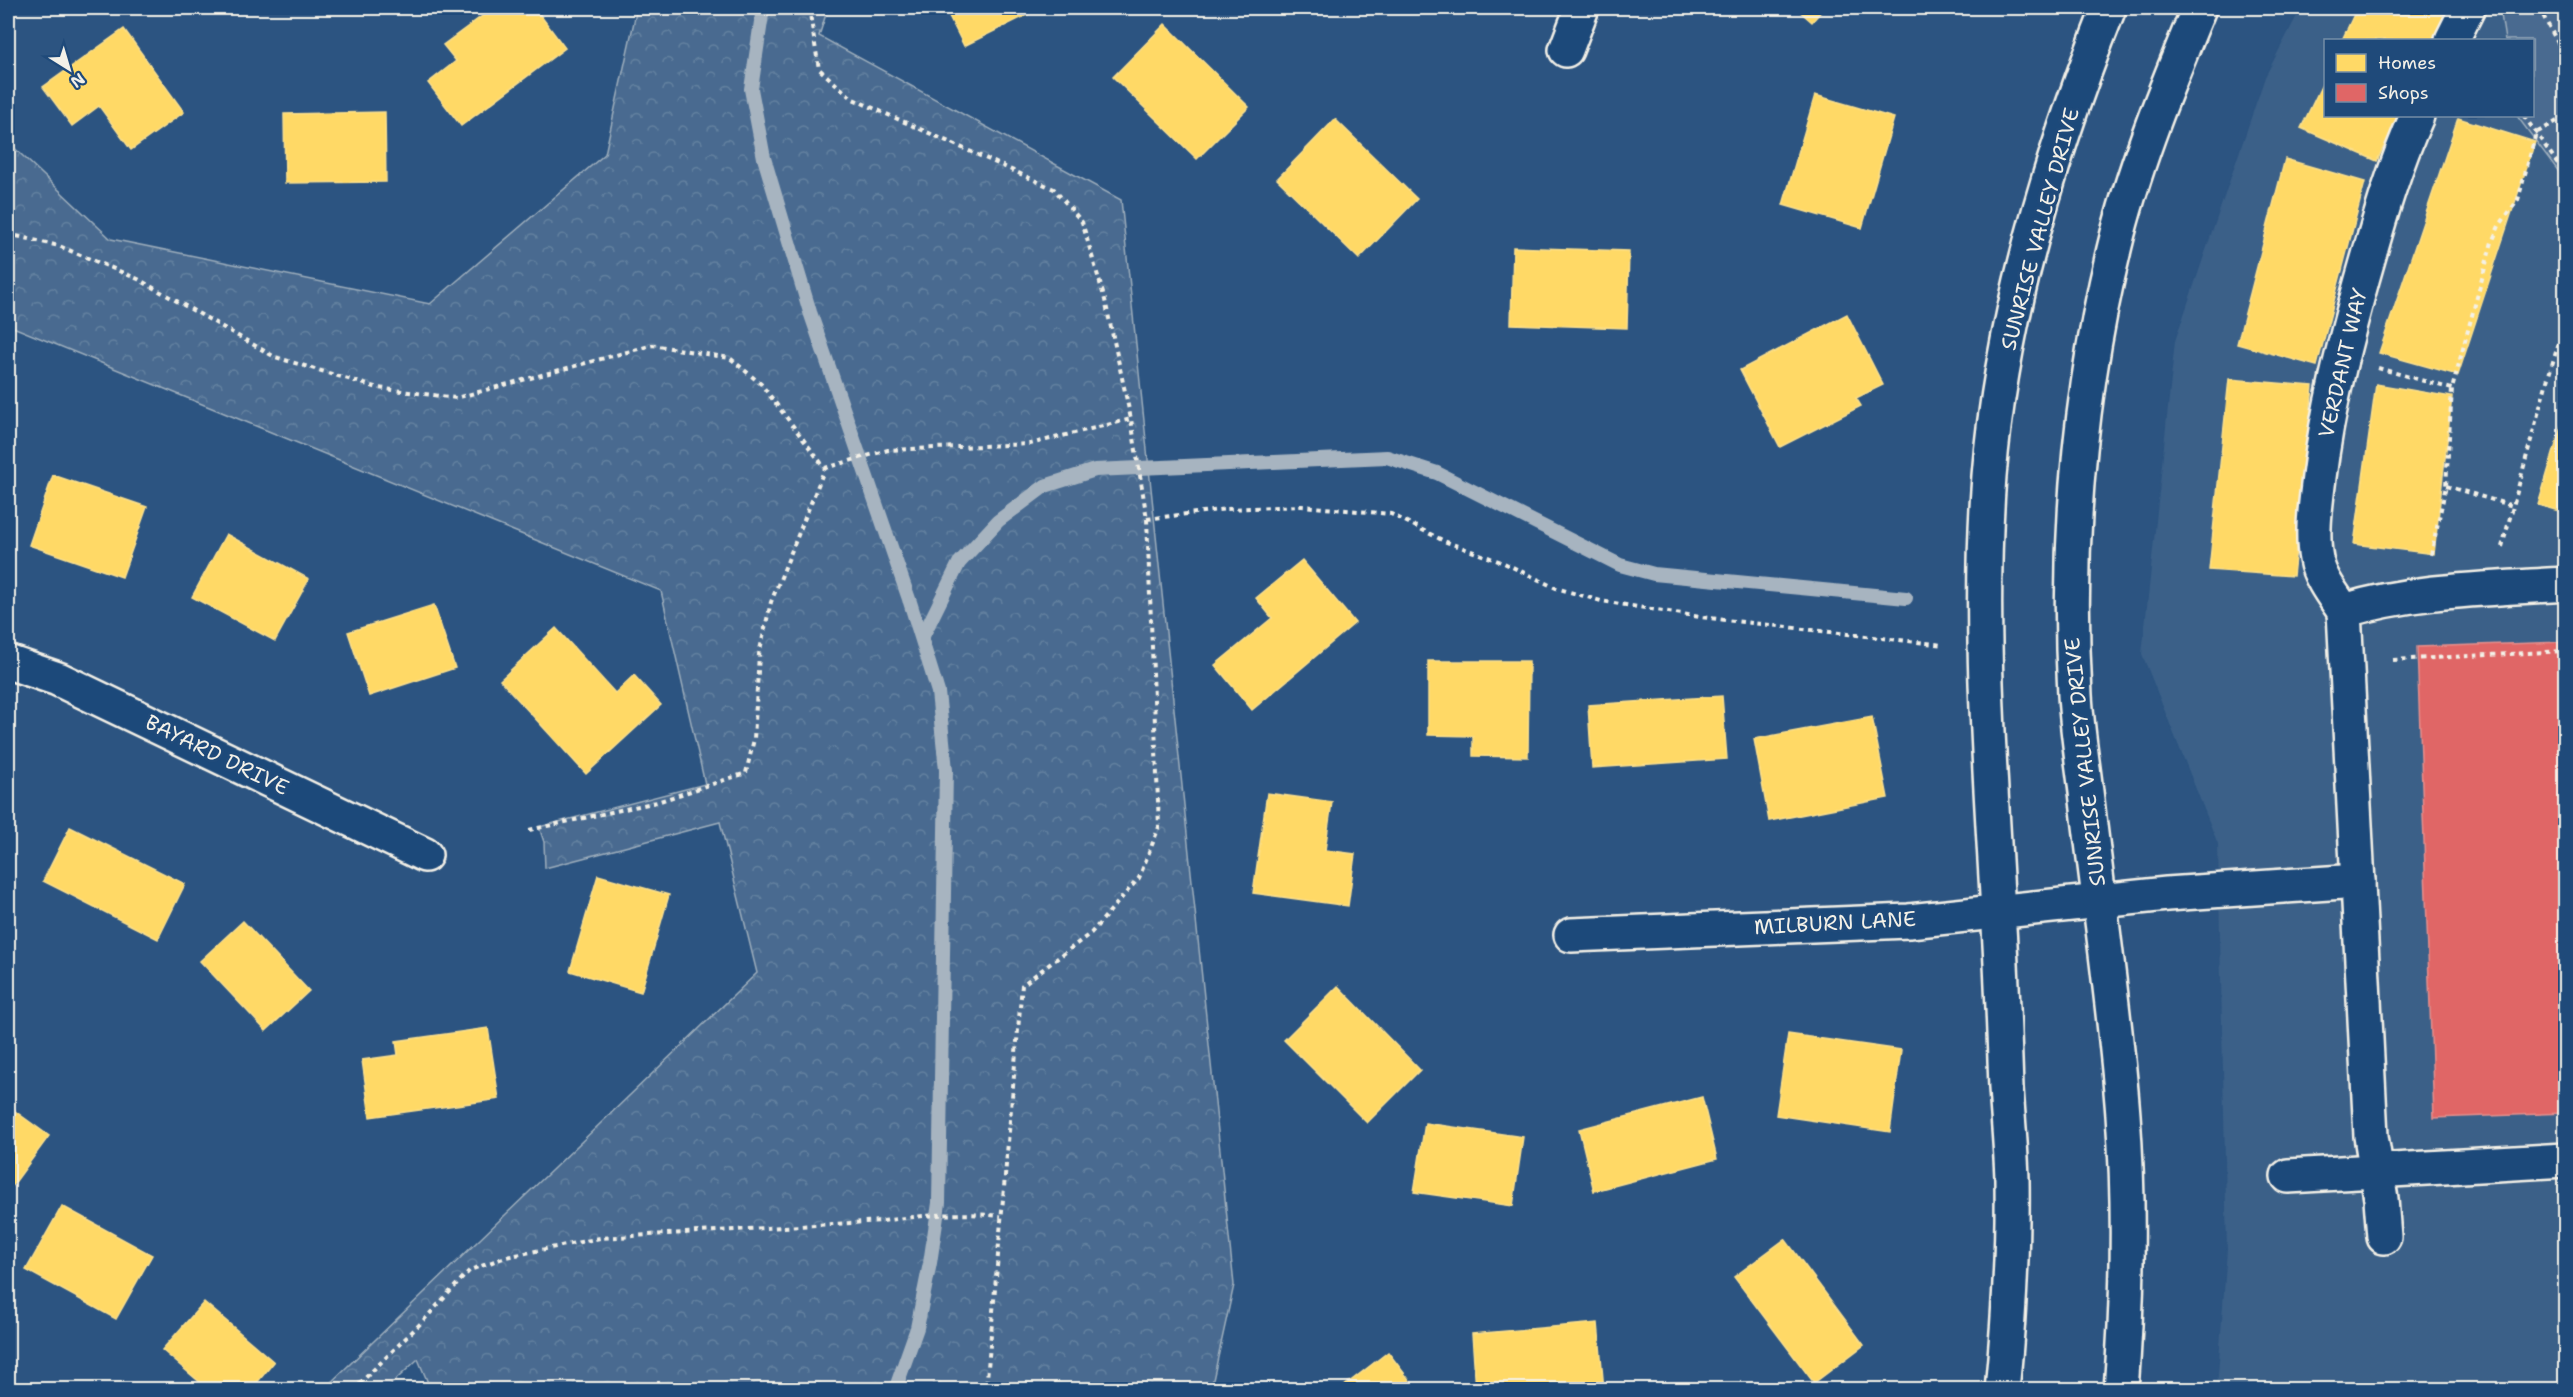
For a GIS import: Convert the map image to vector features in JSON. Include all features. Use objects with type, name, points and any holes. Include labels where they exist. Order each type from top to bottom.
[{"type":"main road","points":[[1566,50],[1582,8]]},
{"type":"main road","name":"SUNRISE VALLEY DRIVE","points":[[2002,1389],[2009,1321],[2012,1177],[1987,729],[1986,583],[1989,476],[1997,407],[2010,329],[2034,235],[2085,68],[2109,8]]},
{"type":"main road","name":"SUNRISE VALLEY DRIVE","points":[[2121,1389],[2127,1271],[2127,1190],[2123,1114],[2075,699],[2072,633],[2073,541],[2082,424],[2101,307],[2119,231],[2169,81],[2199,8]]},
{"type":"main road","points":[[2452,39],[2468,8]]},
{"type":"main road","name":"VERDANT WAY","points":[[2344,611],[2320,571],[2315,548],[2320,464],[2342,358],[2390,184],[2417,117]]},
{"type":"main road","points":[[2384,1237],[2371,1136],[2344,611],[2378,600],[2412,595],[2565,584]]},
{"type":"main road","name":"BAYARD DRIVE","points":[[8,662],[58,679],[425,855]]},
{"type":"main road","name":"MILBURN LANE","points":[[1571,935],[1909,921],[2167,894],[2358,881]]},
{"type":"main road","points":[[2288,1176],[2565,1160]]},
{"type":"path","points":[[809,8],[819,69],[853,99],[1054,189],[1082,222],[1105,300],[1131,419],[1147,519],[1159,826],[1139,878],[1091,933],[1022,985],[986,1389]]},
{"type":"path","points":[[2539,8],[2565,58]]},
{"type":"path","points":[[2429,564],[2446,486],[2452,389],[2493,242],[2499,226],[2518,200],[2536,133],[2565,116]]},
{"type":"path","points":[[2525,117],[2565,175]]},
{"type":"path","points":[[8,234],[59,246],[138,279],[275,357],[378,388],[456,398],[653,345],[730,358],[761,384],[825,468]]},
{"type":"path","points":[[2502,550],[2565,320]]},
{"type":"path","points":[[2342,358],[2452,389]]},
{"type":"path","points":[[825,468],[888,450],[1030,444],[1131,419]]},
{"type":"path","points":[[529,830],[657,802],[746,773],[754,739],[759,654],[771,602],[825,468]]},
{"type":"path","points":[[2446,486],[2513,506]]},
{"type":"path","points":[[1147,519],[1227,509],[1302,506],[1391,514],[1444,540],[1504,563],[1556,588],[1601,601],[1701,617],[1943,645]]},
{"type":"path","points":[[2393,660],[2565,651]]},
{"type":"path","points":[[353,1389],[422,1322],[470,1270],[506,1257],[600,1238],[883,1221],[913,1217],[1001,1216]]},
{"type":"shaded area","points":[[2301,8],[2500,8],[2505,39],[2324,39],[2324,117],[2518,117],[2565,180],[2565,1389],[2217,1389],[2227,1250],[2218,844],[2142,654],[2175,341],[2265,77]]},
{"type":"green space","points":[[637,8],[828,8],[819,36],[1121,200],[1234,1285],[1211,1389],[431,1390],[418,1359],[386,1389],[324,1389],[757,973],[720,822],[545,868],[544,842],[539,827],[705,784],[661,591],[8,325],[8,142],[111,239],[430,304],[605,154]]},
{"type":"green space","points":[[2500,8],[2565,8],[2565,180],[2518,117],[2534,117],[2534,39],[2505,39]]},
{"type":"building: Homes","points":[[493,8],[535,8],[565,48],[461,126],[428,83],[456,61],[443,45]]},
{"type":"building: Homes","points":[[945,8],[1031,8],[1033,12],[964,46]]},
{"type":"building: Homes","points":[[1796,8],[1824,8],[1812,22]]},
{"type":"building: Homes","points":[[2357,8],[2448,8],[2432,39],[2342,39]]},
{"type":"building: Homes","points":[[1165,24],[1249,107],[1197,159],[1113,77]]},
{"type":"building: Homes","points":[[124,29],[184,112],[131,150],[99,106],[72,126],[43,87]]},
{"type":"building: Homes","points":[[2324,80],[2324,117],[2398,117],[2377,161],[2301,128]]},
{"type":"building: Homes","points":[[1815,95],[1894,118],[1862,228],[1783,205]]},
{"type":"building: Homes","points":[[385,112],[386,182],[285,183],[284,114]]},
{"type":"building: Homes","points":[[2458,118],[2535,142],[2458,375],[2379,353]]},
{"type":"building: Homes","points":[[1335,119],[1417,199],[1359,259],[1277,179]]},
{"type":"building: Homes","points":[[2285,159],[2365,182],[2317,366],[2237,344]]},
{"type":"building: Homes","points":[[1513,247],[1629,251],[1627,328],[1511,324]]},
{"type":"building: Homes","points":[[1847,314],[1883,385],[1856,398],[1861,406],[1780,447],[1740,370]]},
{"type":"building: Homes","points":[[2229,379],[2313,386],[2293,576],[2209,570]]},
{"type":"building: Homes","points":[[2376,384],[2452,397],[2434,554],[2354,544]]},
{"type":"building: Homes","points":[[2566,410],[2566,513],[2538,505]]},
{"type":"building: Homes","points":[[53,475],[147,507],[122,577],[29,545]]},
{"type":"building: Homes","points":[[226,534],[309,579],[275,641],[192,597]]},
{"type":"building: Homes","points":[[1302,560],[1355,623],[1252,710],[1215,665],[1272,618],[1256,598]]},
{"type":"building: Homes","points":[[434,605],[455,668],[369,696],[348,632]]},
{"type":"building: Homes","points":[[556,628],[615,693],[634,675],[661,705],[586,774],[500,680]]},
{"type":"building: Homes","points":[[1428,661],[1529,661],[1528,757],[1473,756],[1473,736],[1428,735]]},
{"type":"building: Homes","points":[[1722,696],[1727,759],[1592,768],[1588,705]]},
{"type":"building: Homes","points":[[1872,717],[1888,798],[1769,821],[1754,739]]},
{"type":"building: Homes","points":[[1267,793],[1332,802],[1325,850],[1355,854],[1348,906],[1253,893]]},
{"type":"building: Homes","points":[[8,804],[12,806],[8,819]]},
{"type":"building: Homes","points":[[70,827],[185,884],[158,939],[43,881]]},
{"type":"building: Homes","points":[[598,875],[669,895],[641,992],[570,971]]},
{"type":"building: Homes","points":[[243,921],[309,991],[266,1031],[200,961]]},
{"type":"building: Homes","points":[[1338,986],[1420,1070],[1367,1123],[1284,1040]]},
{"type":"building: Homes","points":[[488,1028],[499,1099],[370,1117],[362,1060],[398,1055],[396,1041]]},
{"type":"building: Homes","points":[[1788,1034],[1901,1050],[1890,1132],[1776,1115]]},
{"type":"building: Homes","points":[[1702,1097],[1717,1159],[1594,1191],[1579,1129]]},
{"type":"building: Homes","points":[[8,1106],[49,1136],[8,1192]]},
{"type":"building: Homes","points":[[1425,1123],[1523,1137],[1513,1206],[1414,1192]]},
{"type":"building: Homes","points":[[62,1206],[152,1255],[116,1319],[26,1270]]},
{"type":"building: Homes","points":[[1785,1239],[1864,1345],[1814,1383],[1734,1277]]},
{"type":"building: Homes","points":[[204,1302],[274,1362],[251,1390],[209,1390],[162,1350]]},
{"type":"building: Homes","points":[[1598,1323],[1604,1390],[1476,1390],[1472,1334]]},
{"type":"building: Homes","points":[[1388,1352],[1417,1390],[1339,1390]]},
{"type":"building: Shops","points":[[2566,642],[2566,1113],[2434,1118],[2417,647]]},
{"type":"waterway","points":[[763,8],[751,89],[764,158],[810,312],[910,602],[938,692],[946,770],[939,1203],[917,1328],[895,1390]]},
{"type":"waterway","points":[[922,638],[959,563],[998,521],[1045,486],[1095,470],[1387,457],[1437,473],[1620,565],[1654,574],[1906,598]]}]
